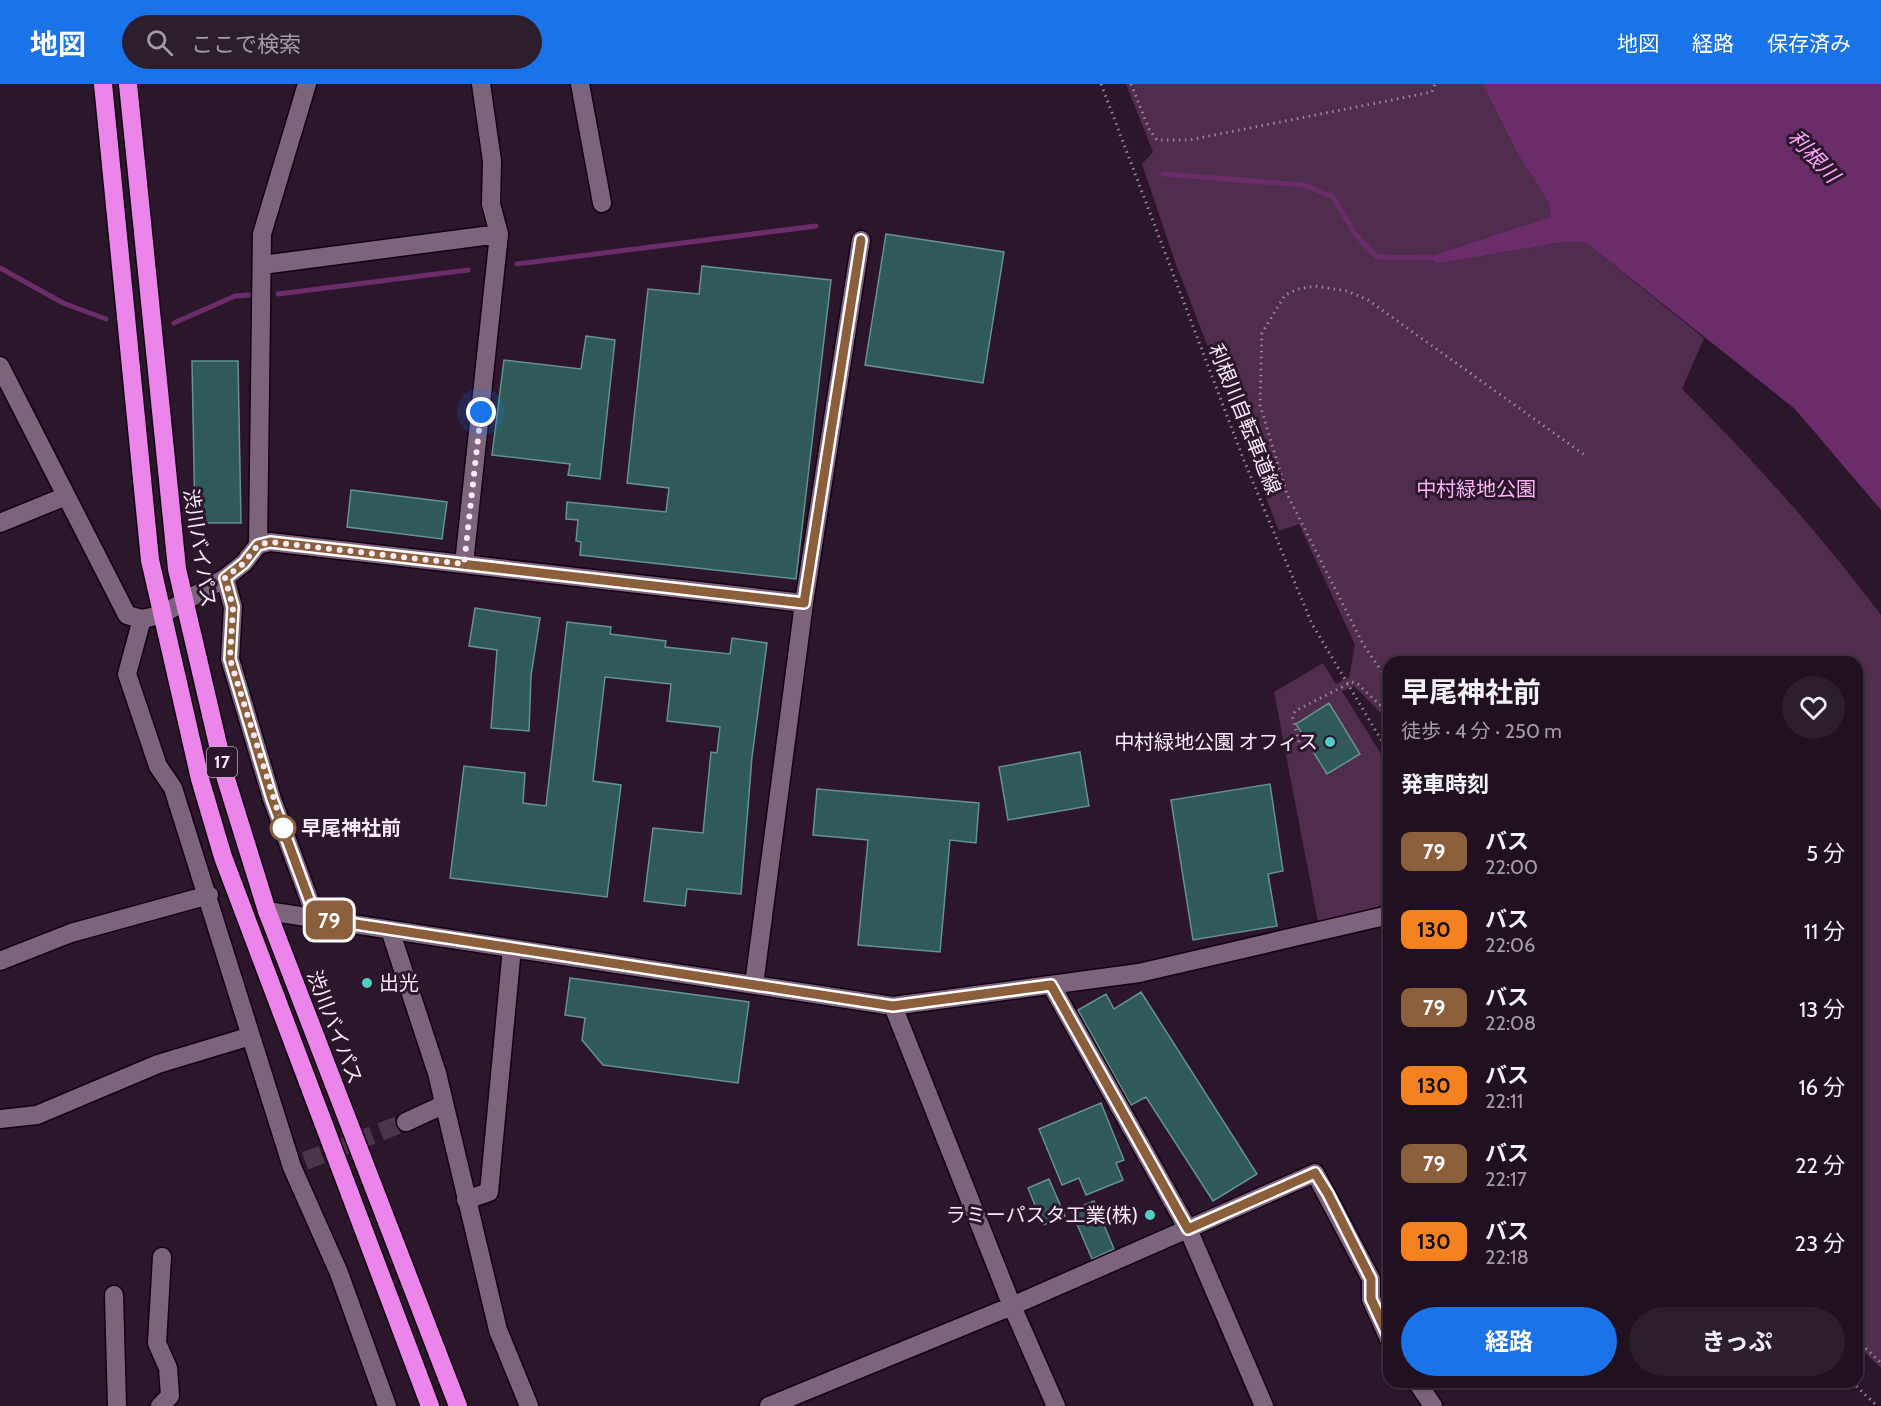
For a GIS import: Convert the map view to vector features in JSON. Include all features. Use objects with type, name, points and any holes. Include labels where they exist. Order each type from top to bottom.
[{"type":"highway","name":"17","points":[[104,84],[150,560],[200,779],[223,857],[430,1406]]},
{"type":"highway","name":"渋川バイパス","points":[[128,84],[160,422],[177,569],[226,779],[267,912],[458,1406]]},
{"type":"street","points":[[0,366],[126,615],[142,619],[161,615],[225,578],[244,563],[258,545],[262,234],[307,84]]},
{"type":"street","points":[[464,564],[499,234],[491,204],[492,161],[481,84]]},
{"type":"street","points":[[580,84],[602,202]]},
{"type":"street","points":[[262,265],[499,234]]},
{"type":"street","points":[[754,985],[804,603],[861,240]]},
{"type":"street","points":[[0,523],[66,496]]},
{"type":"street","points":[[258,545],[270,542],[804,603]]},
{"type":"street","points":[[225,578],[233,607],[230,659],[272,799],[316,918]]},
{"type":"street","points":[[142,619],[127,674],[158,766],[173,788],[209,895],[251,1036],[387,1406]]},
{"type":"street","points":[[0,961],[71,933],[209,895]]},
{"type":"street","points":[[267,912],[893,1006],[1182,965],[1240,948],[1383,916]]},
{"type":"street","points":[[390,930],[437,1073],[498,1330],[529,1406]]},
{"type":"street","points":[[466,1200],[489,1192],[512,948]]},
{"type":"street","points":[[1051,985],[1188,1229],[1264,1406]]},
{"type":"street","points":[[893,1006],[1012,1306],[1056,1406]]},
{"type":"street","points":[[0,1119],[37,1115],[158,1064],[251,1036]]},
{"type":"street","points":[[406,1122],[443,1105]]},
{"type":"street","points":[[769,1406],[789,1402],[1315,1173],[1371,1279],[1371,1299],[1383,1325]]},
{"type":"street","points":[[160,1406],[170,1396],[168,1368],[157,1343],[162,1257]]},
{"type":"street","points":[[114,1295],[117,1406]]},
{"type":"street","points":[[1421,1388],[1433,1406]]},
{"type":"path","name":"利根川自転車道線","points":[[1101,84],[1243,458],[1312,624],[1383,743]]},
{"type":"path","points":[[1131,84],[1149,129],[1157,140],[1189,140],[1432,92],[1435,84]]},
{"type":"path","points":[[1383,673],[1363,644],[1287,494],[1260,405],[1262,333],[1286,295],[1298,289],[1315,286],[1347,291],[1368,300],[1586,456]]},
{"type":"path","points":[[1299,742],[1293,718],[1295,711],[1347,684],[1355,682],[1383,708]]},
{"type":"path","points":[[1863,1346],[1881,1363]]},
{"type":"path","points":[[1858,1388],[1877,1406]]},
{"type":"green space","name":"中村緑地公園","points":[[1126,84],[1482,84],[1516,151],[1550,205],[1550,217],[1434,255],[1435,264],[1565,242],[1585,242],[1704,338],[1682,389],[1786,498],[1881,615],[1881,1368],[1863,1351],[1863,656],[1383,656],[1383,715],[1354,686],[1342,691],[1383,757],[1383,907],[1318,922],[1274,692],[1323,663],[1336,684],[1349,677],[1355,645],[1299,524],[1279,531],[1174,259],[1142,164],[1153,152]]},
{"type":"water","name":"利根川","points":[[1482,84],[1881,84],[1881,510],[1795,409],[1585,242],[1565,242],[1435,264],[1434,255],[1550,217],[1550,205],[1516,151]]},
{"type":"building","points":[[886,234],[1004,252],[983,383],[865,365]]},
{"type":"building","points":[[702,266],[831,280],[796,579],[580,555],[581,542],[576,541],[578,520],[566,519],[567,502],[666,512],[669,488],[627,483],[648,289],[699,294]]},
{"type":"building","points":[[586,336],[615,340],[600,479],[568,475],[570,464],[492,455],[504,360],[581,369]]},
{"type":"building","points":[[192,361],[238,361],[241,523],[195,523]]},
{"type":"building","points":[[351,490],[447,502],[442,539],[347,527]]},
{"type":"building","points":[[475,608],[540,618],[531,676],[529,731],[491,728],[497,650],[469,646]]},
{"type":"building","points":[[567,622],[611,627],[610,634],[666,641],[665,647],[730,654],[732,638],[767,643],[752,757],[741,894],[687,889],[685,906],[644,901],[653,828],[703,833],[711,752],[717,753],[720,727],[667,721],[671,684],[605,677],[593,781],[621,785],[607,897],[450,878],[464,766],[525,773],[523,803],[546,806]]},
{"type":"building","points":[[1329,703],[1360,754],[1327,774],[1296,724]]},
{"type":"building","points":[[1080,752],[1089,806],[1008,820],[999,767]]},
{"type":"building","points":[[1270,784],[1283,871],[1268,874],[1277,926],[1193,940],[1171,800]]},
{"type":"building","points":[[817,789],[979,803],[976,843],[950,840],[940,952],[858,945],[868,840],[813,835]]},
{"type":"building","points":[[570,978],[749,1002],[738,1083],[603,1065],[582,1040],[585,1018],[565,1015]]},
{"type":"building","points":[[1141,992],[1257,1174],[1213,1201],[1146,1097],[1131,1105],[1078,1010],[1106,994],[1114,1009]]},
{"type":"building","points":[[1101,1103],[1124,1160],[1116,1163],[1123,1180],[1086,1195],[1079,1178],[1062,1185],[1039,1129]]},
{"type":"building","points":[[1049,1179],[1065,1216],[1043,1225],[1028,1188]]},
{"type":"building","points":[[1094,1201],[1114,1249],[1092,1259],[1071,1210]]},
{"type":"waterway","points":[[1163,174],[1304,185],[1333,197],[1356,235],[1377,257],[1439,258]]},
{"type":"waterway","points":[[517,264],[816,226]]},
{"type":"waterway","points":[[0,268],[63,303],[106,319]]},
{"type":"waterway","points":[[278,294],[468,270]]},
{"type":"waterway","points":[[174,323],[235,296],[249,295]]},
{"type":"tunnel","points":[[305,1161],[406,1122]]},
{"type":"bus line","name":"79","points":[[861,240],[804,603],[270,542],[258,545],[244,563],[225,578],[233,607],[230,659],[272,799],[316,918],[893,1006],[1051,985],[1188,1229],[1315,1173],[1371,1279],[1371,1299],[1383,1325]]},
{"type":"place","name":"中村緑地公園 オフィス","points":[[1330,742]]},
{"type":"place","name":"早尾神社前","points":[[283,828]]},
{"type":"place","name":"出光","points":[[367,983]]},
{"type":"place","name":"ラミーパスタ工業(株)","points":[[1150,1215]]},
{"type":"route","points":[[283,828],[272,799],[230,659],[233,607],[225,578],[244,563],[258,545],[270,542],[464,564],[481,412]]}]
